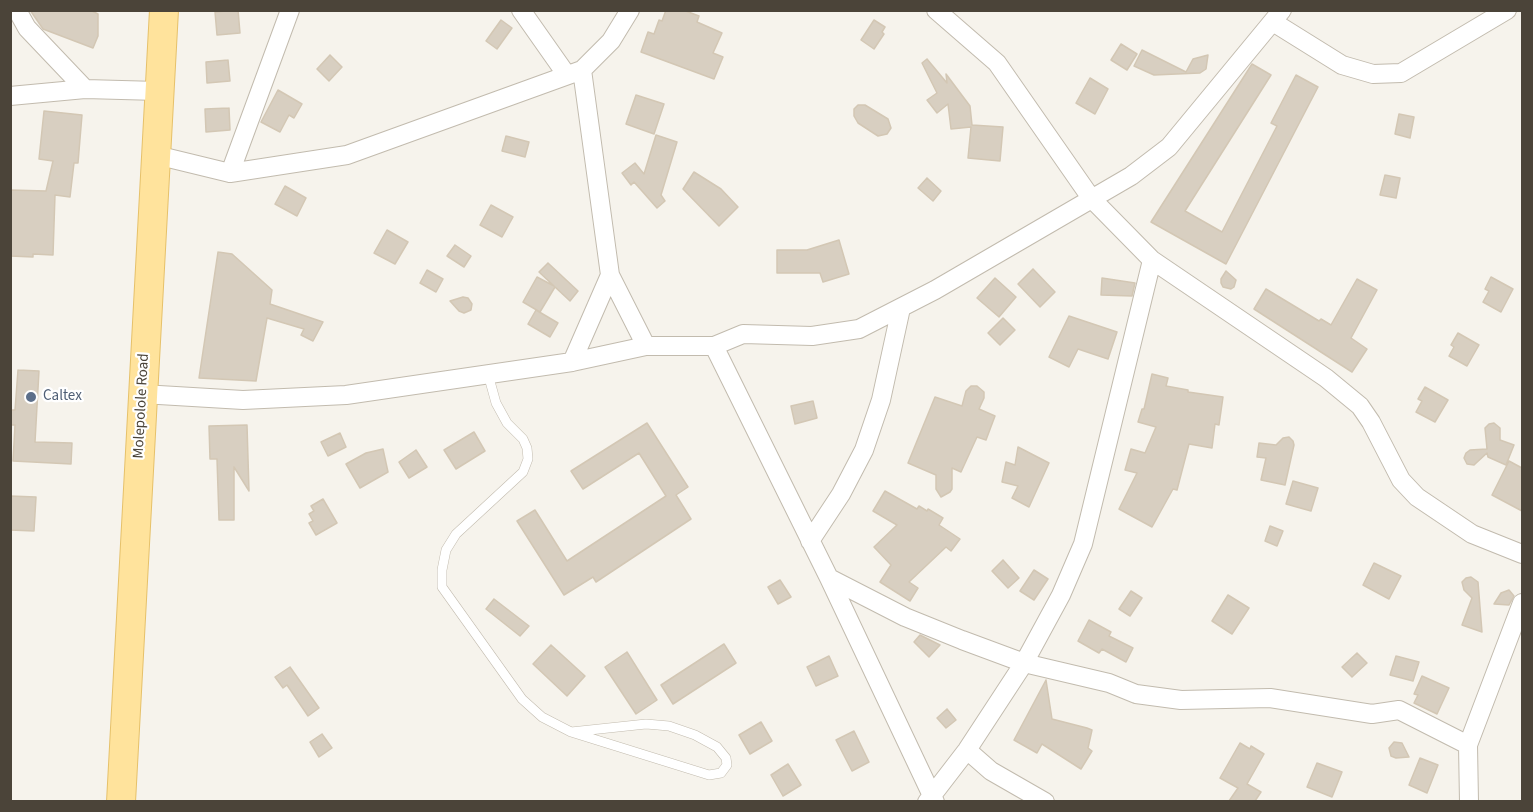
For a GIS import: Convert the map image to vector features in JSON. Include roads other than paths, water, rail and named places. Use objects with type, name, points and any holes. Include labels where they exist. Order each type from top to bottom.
[{"type":"main road","name":"Molepolole Road","points":[[121,801],[164,10]]},
{"type":"street","points":[[17,10],[27,28],[85,89]]},
{"type":"street","points":[[230,173],[290,10]]},
{"type":"street","points":[[521,10],[574,72],[610,274],[646,346]]},
{"type":"street","points":[[156,155],[230,173],[347,155],[574,72],[611,42],[630,10]]},
{"type":"street","points":[[936,10],[997,63],[1091,198],[1152,260],[1326,378],[1359,406],[1371,422],[1401,480],[1418,497],[1472,534],[1522,554]]},
{"type":"street","points":[[142,394],[243,400],[346,395],[572,362],[646,346],[714,346],[743,334],[812,336],[859,329],[935,290],[1131,176],[1168,147],[1277,16],[1342,65],[1372,74],[1391,74],[1401,73],[1507,10]]},
{"type":"street","points":[[10,96],[85,89],[158,91]]},
{"type":"street","points":[[714,346],[829,578],[931,799],[968,750],[1024,663],[1062,596],[1083,544],[1152,260]]},
{"type":"street","points":[[572,362],[610,274]]},
{"type":"street","points":[[810,541],[841,494],[864,450],[881,400],[901,308]]},
{"type":"street","points":[[829,578],[905,617],[1024,663],[1109,684],[1129,692],[1160,699],[1206,701],[1270,698],[1372,714],[1399,710],[1468,745]]},
{"type":"street","points":[[1469,801],[1468,745],[1522,603]]},
{"type":"street","points":[[968,750],[991,771],[1045,801]]},
{"type":"lane","points":[[488,374],[496,403],[507,423],[523,439],[528,459],[523,472],[456,534],[446,550],[442,570],[442,587],[522,699],[542,717],[571,732],[709,775],[721,773],[728,765],[717,747],[695,735],[669,726],[646,724],[571,732]]},
{"type":"place","name":"Caltex","points":[[31,397]]}]
